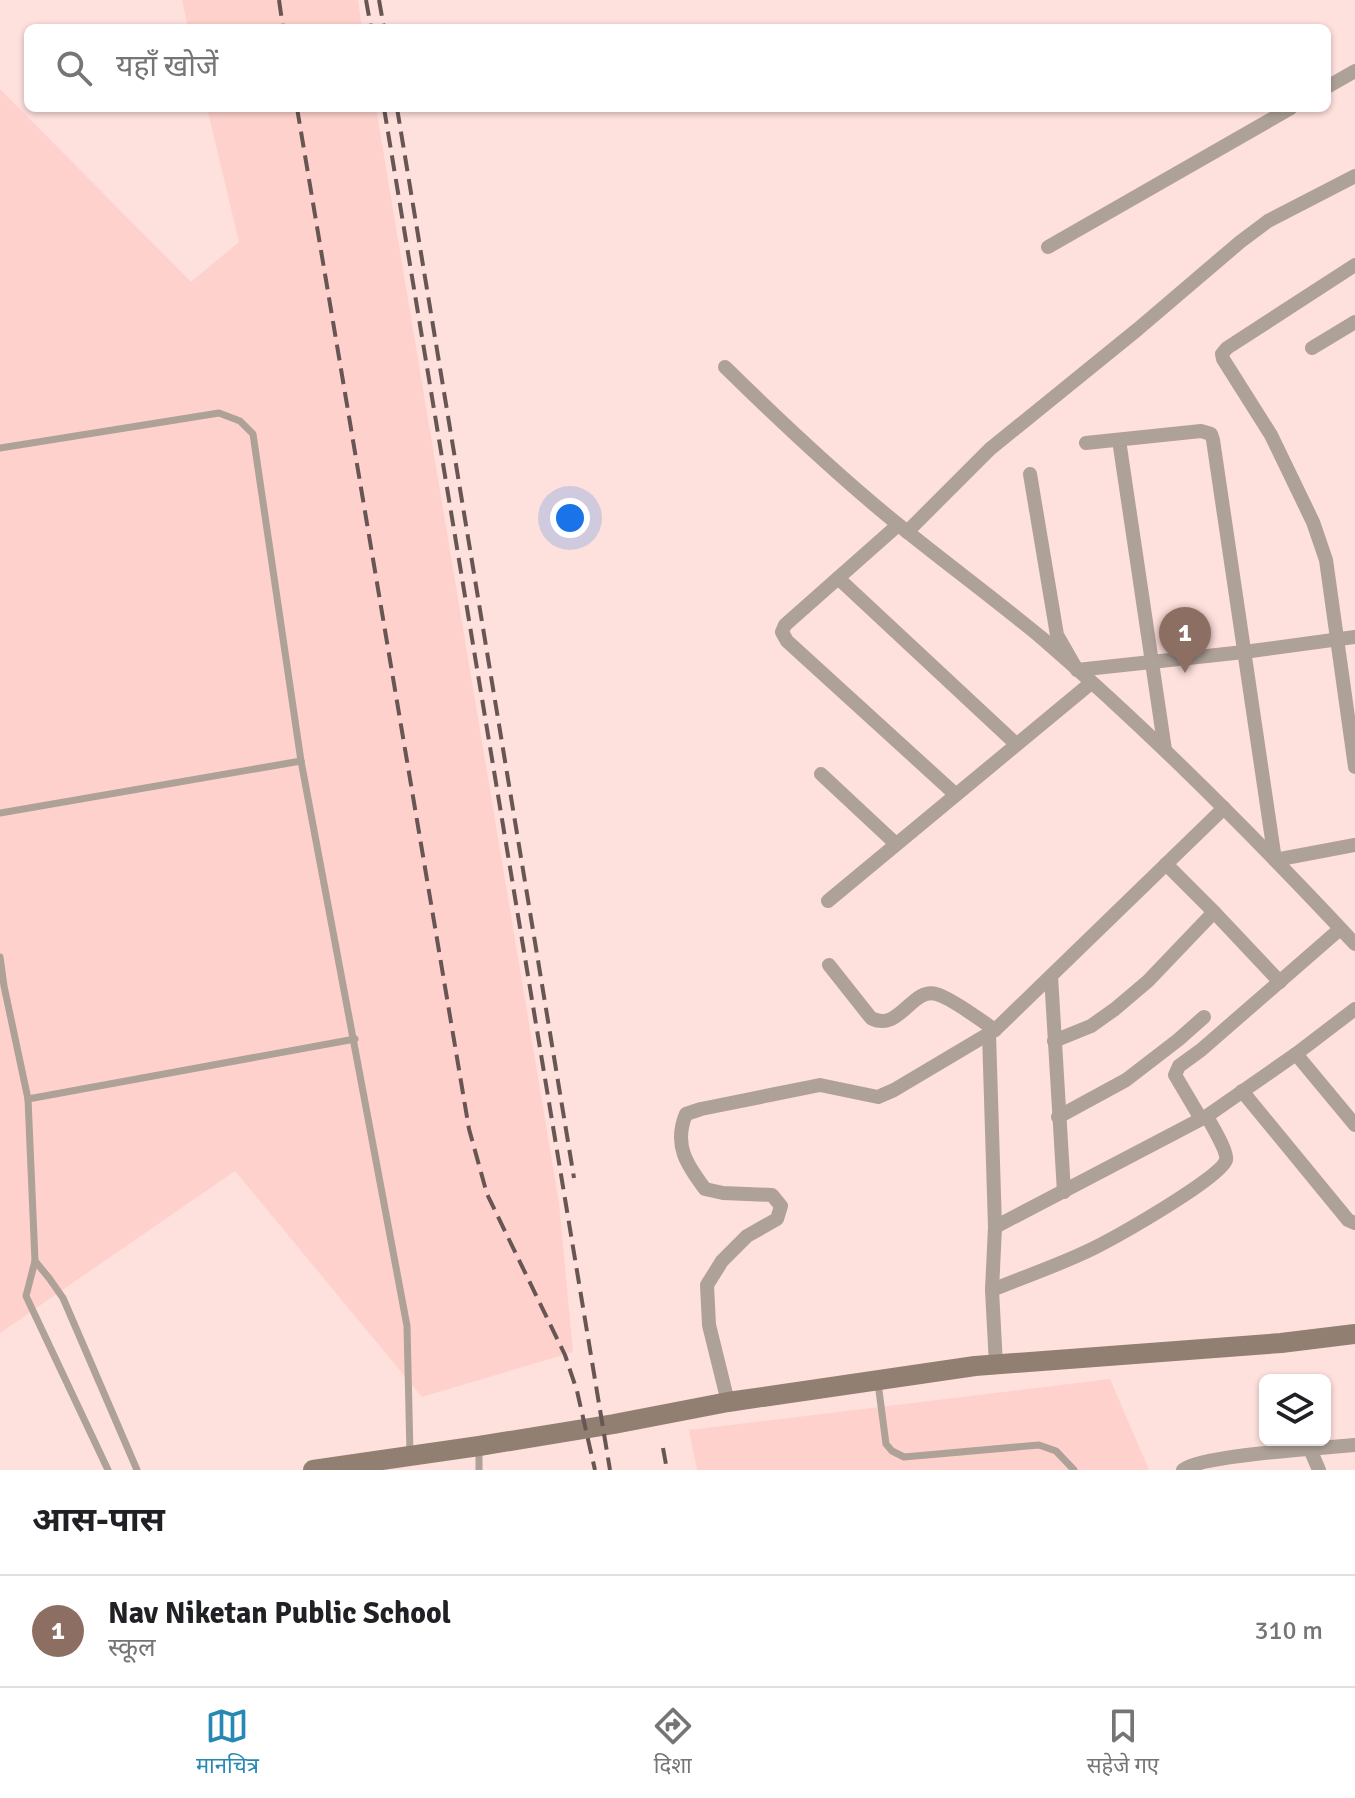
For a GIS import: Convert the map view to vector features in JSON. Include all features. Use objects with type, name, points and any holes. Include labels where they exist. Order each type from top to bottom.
[{"type":"main road","points":[[313,1470],[410,1457],[728,1402],[878,1380],[996,1365],[1281,1343],[1355,1334]]},
{"type":"street","points":[[1331,85],[1355,71]]},
{"type":"street","points":[[1048,247],[1284,112]]},
{"type":"street","points":[[955,794],[787,641],[782,632],[785,625],[902,528],[990,449],[1240,242],[1268,221],[1355,176]]},
{"type":"street","points":[[1355,265],[1222,354],[1271,435],[1313,522],[1326,560],[1355,767]]},
{"type":"street","points":[[1312,348],[1355,322]]},
{"type":"street","points":[[725,367],[798,439],[902,528],[1042,638],[1165,750],[1355,944]]},
{"type":"street","points":[[1086,443],[1201,431],[1211,434],[1275,860]]},
{"type":"street","points":[[1119,440],[1165,750]]},
{"type":"street","points":[[1030,474],[1057,635],[1077,670]]},
{"type":"street","points":[[838,578],[1016,744]]},
{"type":"street","points":[[1077,670],[1355,637]]},
{"type":"street","points":[[828,901],[1091,683]]},
{"type":"street","points":[[821,774],[896,844]]},
{"type":"street","points":[[728,1402],[709,1325],[707,1285],[722,1261],[747,1236],[777,1219],[781,1206],[772,1195],[705,1189],[688,1166],[681,1145],[680,1127],[686,1114],[820,1085],[878,1097],[894,1090],[992,1032],[1224,808]]},
{"type":"street","points":[[1275,860],[1355,845]]},
{"type":"street","points":[[1166,864],[1280,982]]},
{"type":"street","points":[[1054,1041],[1091,1026],[1115,1009],[1148,981],[1214,912]]},
{"type":"street","points":[[992,1290],[1093,1248],[1215,1175],[1226,1162],[1226,1155],[1175,1071],[1340,929]]},
{"type":"street","points":[[829,965],[871,1018],[877,1021],[896,1017],[924,994],[936,993],[992,1032]]},
{"type":"street","points":[[1051,976],[1064,1192]]},
{"type":"street","points":[[995,1227],[1204,1117],[1354,1012]]},
{"type":"street","points":[[1058,1117],[1126,1080],[1204,1017]]},
{"type":"street","points":[[992,1032],[995,1227],[992,1290],[996,1365]]},
{"type":"street","points":[[1296,1054],[1355,1125]]},
{"type":"street","points":[[1242,1091],[1348,1220],[1355,1223]]},
{"type":"street","points":[[1183,1470],[1191,1464],[1243,1456],[1355,1445]]},
{"type":"street","points":[[1310,1449],[1319,1470]]},
{"type":"street","points":[[1243,1456],[1249,1470]]},
{"type":"lane","points":[[0,448],[219,413],[240,421],[253,434],[301,761],[407,1326],[410,1457]]},
{"type":"lane","points":[[0,813],[301,761]]},
{"type":"lane","points":[[0,957],[2,986],[28,1099],[35,1261],[26,1296],[108,1470]]},
{"type":"lane","points":[[28,1099],[355,1039]]},
{"type":"lane","points":[[35,1261],[63,1298],[137,1470]]},
{"type":"lane","points":[[878,1380],[886,1444],[904,1457],[1039,1445],[1056,1451],[1074,1470]]},
{"type":"lane","points":[[479,1446],[479,1470]]},
{"type":"shaded area","points":[[182,0],[358,0],[361,24],[187,24]]},
{"type":"shaded area","points":[[0,89],[191,282],[239,242],[208,112],[377,112],[559,1203],[573,1352],[422,1397],[235,1171],[0,1333]]},
{"type":"shaded area","points":[[1110,1379],[1149,1470],[697,1470],[689,1430]]},
{"type":"railway","points":[[279,0],[282,24]]},
{"type":"railway","points":[[366,0],[370,24]]},
{"type":"railway","points":[[379,0],[383,24]]},
{"type":"railway","points":[[298,112],[469,1129],[487,1194],[565,1355],[577,1391],[595,1470]]},
{"type":"railway","points":[[385,112],[610,1470]]},
{"type":"railway","points":[[398,112],[574,1178]]},
{"type":"railway","points":[[663,1448],[667,1470]]},
{"type":"place","name":"Nav Niketan Public School","points":[[1185,673]]}]
